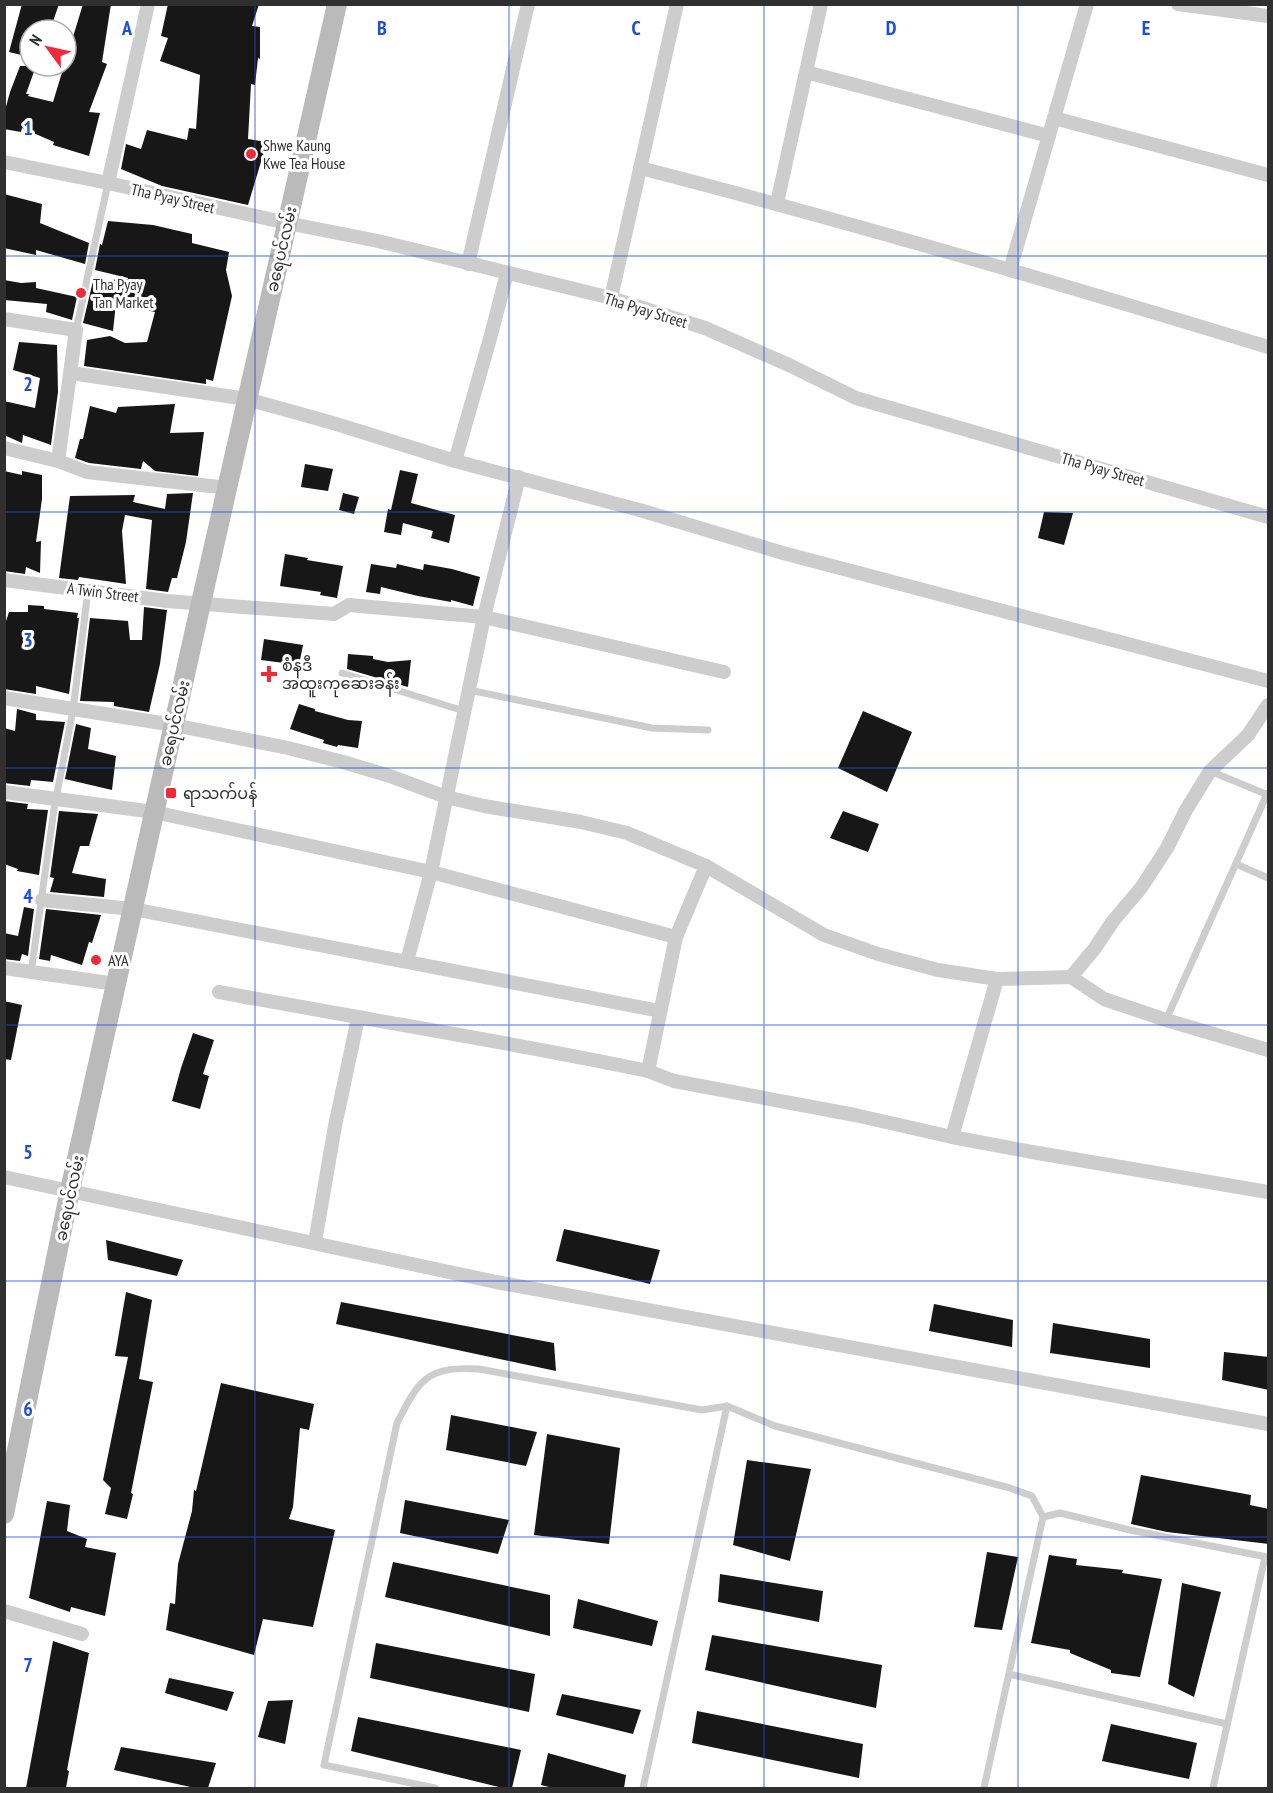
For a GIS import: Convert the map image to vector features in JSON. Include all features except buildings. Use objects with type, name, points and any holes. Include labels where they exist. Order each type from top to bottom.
[{"type":"main road","name":"ခရေပင်လမ်း","points":[[5,1513],[70,1190],[337,4]]},
{"type":"street","points":[[108,183],[148,4]]},
{"type":"street","points":[[468,264],[528,4]]},
{"type":"street","points":[[611,298],[677,4]]},
{"type":"street","points":[[777,203],[821,4]]},
{"type":"street","points":[[1010,270],[1088,4]]},
{"type":"street","points":[[1178,4],[1269,16]]},
{"type":"street","points":[[806,72],[1049,136]]},
{"type":"street","points":[[1054,118],[1269,175]]},
{"type":"street","name":"Tha Pyay Street","points":[[4,162],[378,241],[611,298],[705,328],[856,398],[1269,517]]},
{"type":"street","points":[[640,168],[777,203],[1269,347]]},
{"type":"street","points":[[455,461],[507,273]]},
{"type":"street","points":[[4,319],[76,330],[58,461]]},
{"type":"street","points":[[71,373],[247,399],[455,461],[643,511],[783,553],[1269,681]]},
{"type":"street","points":[[4,448],[58,461],[87,472],[228,488]]},
{"type":"street","points":[[407,961],[431,872],[484,617],[519,477]]},
{"type":"street","name":"A Twin Street","points":[[4,580],[201,603],[334,614],[348,605],[484,617],[724,672]]},
{"type":"street","points":[[4,698],[174,725],[288,748],[390,776],[446,797],[484,807],[539,814],[627,832],[706,866],[824,935],[878,954],[938,970],[997,979],[1071,977],[1104,999],[1269,1050]]},
{"type":"street","points":[[1071,977],[1141,888],[1167,848],[1186,810],[1210,771],[1248,735],[1269,705]]},
{"type":"street","points":[[4,792],[154,812],[431,872],[676,937]]},
{"type":"street","points":[[648,1071],[676,937],[706,866]]},
{"type":"street","points":[[42,900],[133,909],[660,1011]]},
{"type":"street","points":[[4,968],[116,984]]},
{"type":"street","points":[[952,1137],[997,979]]},
{"type":"street","points":[[219,992],[558,1052],[648,1071],[674,1081],[855,1115],[952,1137],[1269,1192]]},
{"type":"street","points":[[315,1242],[335,1126],[358,1018]]},
{"type":"street","points":[[4,1177],[496,1282],[1269,1424]]},
{"type":"street","points":[[4,1611],[82,1634]]},
{"type":"lane","points":[[76,330],[108,183]]},
{"type":"lane","points":[[31,973],[54,809],[73,710],[88,591]]},
{"type":"lane","points":[[342,673],[464,711]]},
{"type":"lane","points":[[468,690],[652,728],[708,730]]},
{"type":"lane","points":[[1166,1020],[1268,794],[1210,771]]},
{"type":"lane","points":[[1236,864],[1269,878]]},
{"type":"lane","points":[[435,1788],[324,1765],[397,1423],[419,1384],[434,1374],[457,1367],[479,1369],[702,1410],[727,1406],[775,1426],[1010,1488],[1032,1496],[1043,1517],[984,1788]]},
{"type":"lane","points":[[643,1788],[727,1406]]},
{"type":"lane","points":[[1043,1517],[1060,1513],[1130,1530],[1267,1557],[1213,1788]]},
{"type":"lane","points":[[1009,1674],[1227,1724]]},
{"type":"place","name":"Shwe Kaung Kwe Tea House","points":[[251,154]]},
{"type":"place","name":"Tha Pyay Tan Market","points":[[81,293]]},
{"type":"place","name":"စံနဒီ အထူးကုဆေးခန်း","points":[[269,674]]},
{"type":"place","name":"ရာသက်ပန်","points":[[171,793]]},
{"type":"place","name":"AYA","points":[[96,960]]}]
